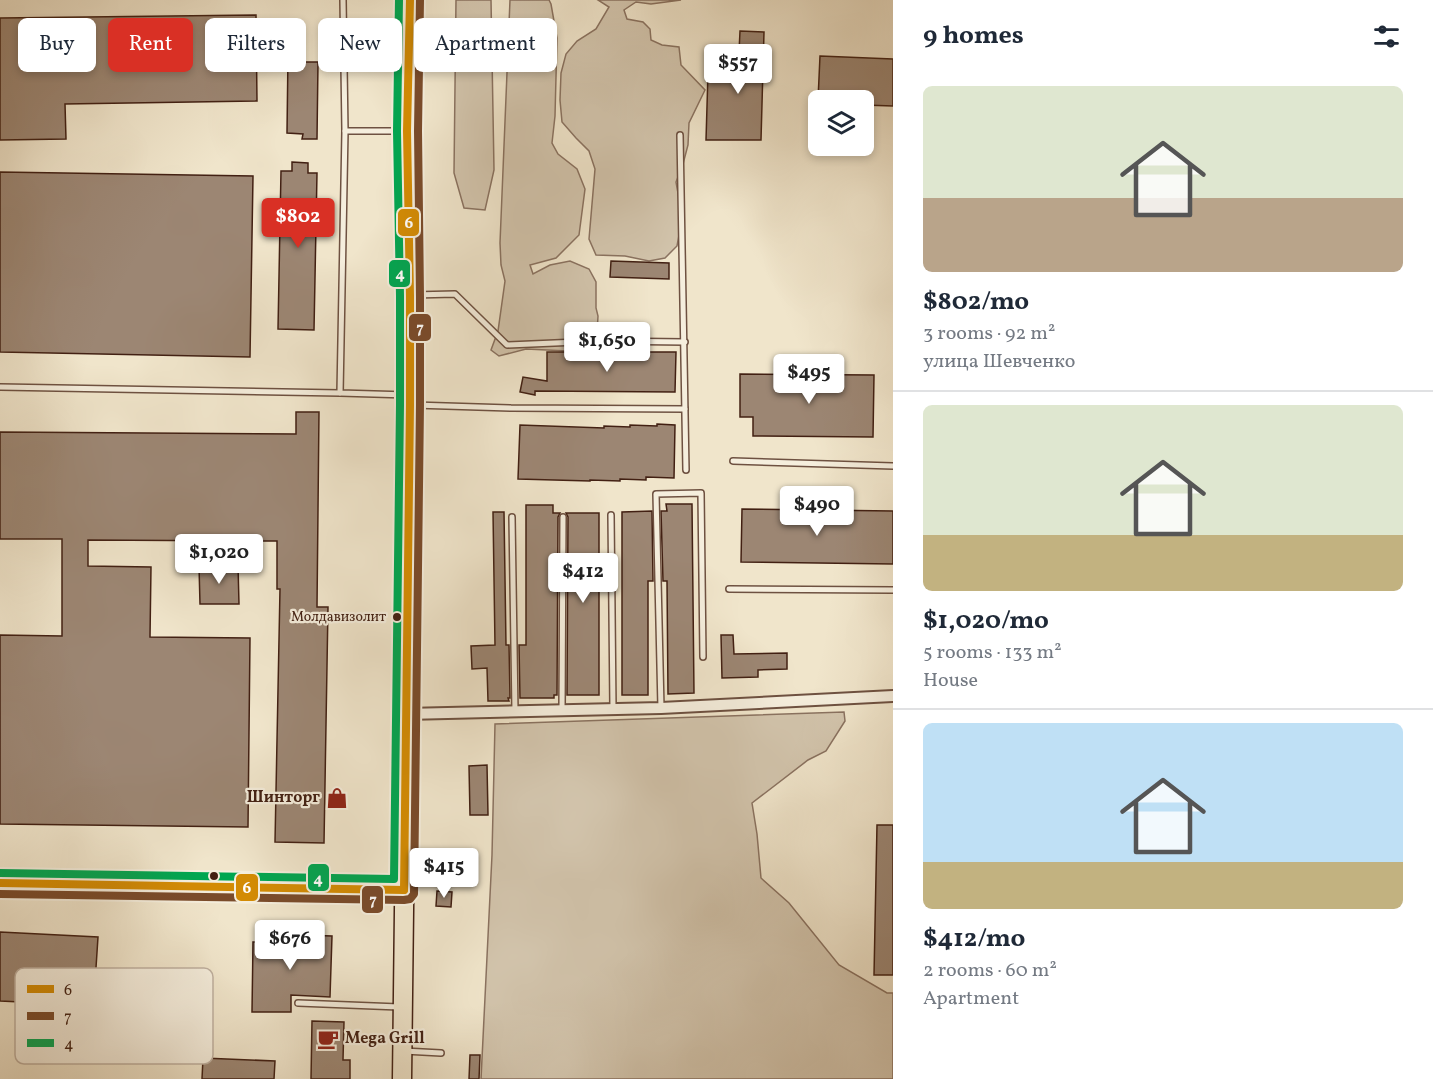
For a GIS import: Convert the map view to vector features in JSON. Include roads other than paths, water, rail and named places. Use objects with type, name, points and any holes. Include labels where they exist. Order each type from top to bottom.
[{"type":"highway","points":[[402,1079],[410,400],[407,131],[410,0]]},
{"type":"street","points":[[406,714],[661,708],[893,696]]},
{"type":"street","points":[[0,883],[404,890]]},
{"type":"lane","points":[[340,393],[345,131],[343,0]]},
{"type":"lane","points":[[345,131],[407,131]]},
{"type":"lane","points":[[680,135],[686,470]]},
{"type":"lane","points":[[410,296],[455,294],[507,345],[601,341],[685,342]]},
{"type":"lane","points":[[0,387],[340,393],[511,408],[685,409]]},
{"type":"lane","points":[[733,461],[893,466]]},
{"type":"lane","points":[[661,708],[656,494],[701,493],[704,657]]},
{"type":"lane","points":[[611,515],[613,709]]},
{"type":"lane","points":[[512,517],[515,711]]},
{"type":"lane","points":[[562,710],[563,517]]},
{"type":"lane","points":[[729,589],[893,590]]},
{"type":"lane","points":[[298,1003],[403,1007]]},
{"type":"lane","points":[[402,1051],[441,1053]]},
{"type":"place","name":"Молдавизолит","points":[[397,617]]},
{"type":"place","name":"Шинторг","points":[[337,798]]},
{"type":"place","name":"Mega Grill","points":[[328,1039]]}]
